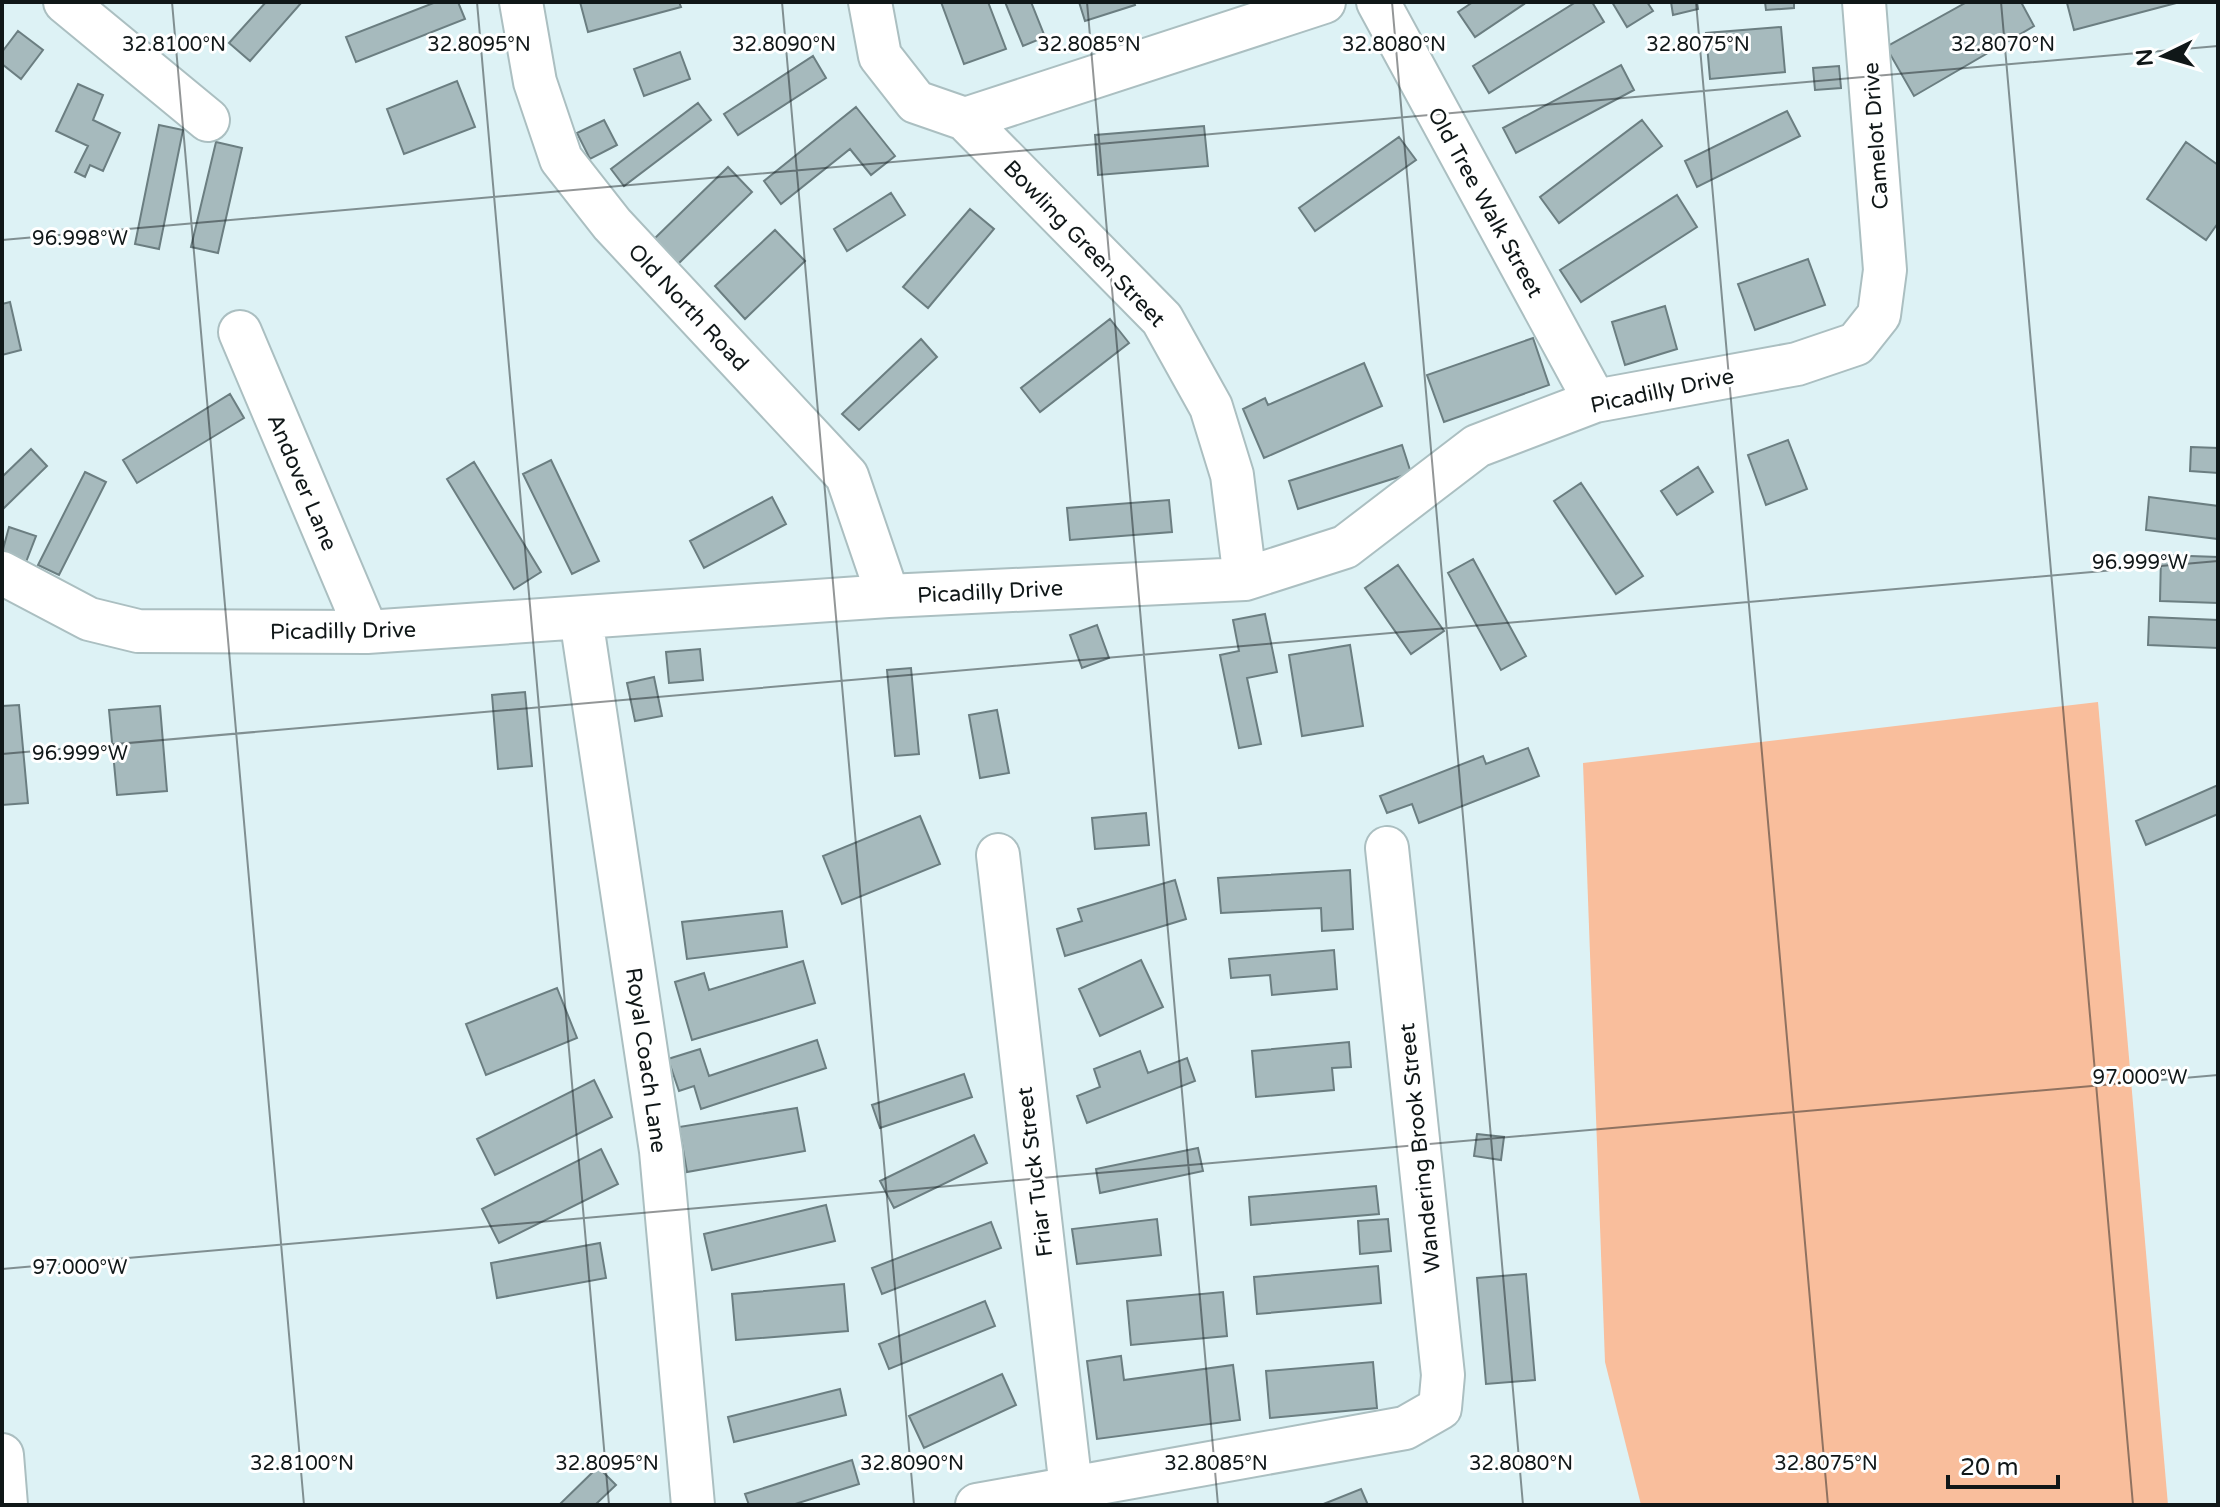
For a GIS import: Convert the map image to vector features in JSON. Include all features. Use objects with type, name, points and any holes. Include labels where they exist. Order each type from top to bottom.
[{"type":"street","points":[[65,2],[208,120]]},
{"type":"street","name":"Old North Road","points":[[521,2],[535,82],[561,159],[612,224],[847,476],[888,596]]},
{"type":"street","name":"Bowling Green Street","points":[[870,2],[880,56],[916,102],[965,119],[1162,319],[1211,407],[1232,475],[1245,579]]},
{"type":"street","points":[[965,119],[1324,2]]},
{"type":"street","name":"Old Tree Walk Street","points":[[1378,2],[1595,401]]},
{"type":"street","name":"Camelot Drive","points":[[1864,2],[1885,270]]},
{"type":"street","name":"Picadilly Drive","points":[[4,578],[89,619],[138,631],[367,632],[888,596],[1245,579],[1345,547],[1477,446],[1595,401],[1797,364],[1856,344],[1879,315],[1885,270]]},
{"type":"street","name":"Andover Lane","points":[[240,332],[367,632]]},
{"type":"street","name":"Royal Coach Lane","points":[[581,618],[661,1151],[693,1505]]},
{"type":"street","name":"Wandering Brook Street","points":[[1071,1488],[1405,1428],[1440,1408],[1443,1375],[1387,848]]},
{"type":"street","name":"Friar Tuck Street","points":[[998,855],[1071,1488]]},
{"type":"street","points":[[2,1455],[6,1505]]},
{"type":"street","points":[[977,1505],[1071,1488]]},
{"type":"shaded area","points":[[2098,702],[2168,1505],[1641,1505],[1605,1362],[1583,763]]},
{"type":"building","points":[[266,2],[302,2],[250,61],[229,43]]},
{"type":"building","points":[[436,2],[458,2],[465,19],[356,62],[346,37]]},
{"type":"building","points":[[580,2],[679,2],[681,7],[588,32]]},
{"type":"building","points":[[941,2],[988,2],[1006,49],[964,64]]},
{"type":"building","points":[[1005,2],[1031,2],[1045,37],[1023,46]]},
{"type":"building","points":[[1079,2],[1134,2],[1135,5],[1085,21]]},
{"type":"building","points":[[1473,2],[1527,2],[1475,37],[1458,12]]},
{"type":"building","points":[[1576,2],[1592,2],[1604,22],[1489,93],[1473,66]]},
{"type":"building","points":[[1612,2],[1647,2],[1653,11],[1627,27]]},
{"type":"building","points":[[1671,2],[1697,2],[1698,9],[1673,15]]},
{"type":"building","points":[[1765,2],[1794,2],[1794,8],[1766,10]]},
{"type":"building","points":[[1967,2],[2021,2],[2034,26],[1914,96],[1886,47]]},
{"type":"building","points":[[2180,2],[2074,30],[2067,3]]},
{"type":"building","points":[[1781,27],[1785,72],[1710,79],[1706,33]]},
{"type":"building","points":[[18,31],[43,50],[21,79],[2,64],[2,52]]},
{"type":"building","points":[[680,52],[690,79],[644,96],[634,69]]},
{"type":"building","points":[[813,56],[826,78],[738,135],[724,114]]},
{"type":"building","points":[[1621,65],[1634,90],[1516,153],[1503,128]]},
{"type":"building","points":[[1839,66],[1841,88],[1815,90],[1813,68]]},
{"type":"building","points":[[457,81],[475,127],[404,154],[387,109]]},
{"type":"building","points":[[78,84],[103,95],[93,120],[120,133],[103,171],[90,165],[85,177],[75,172],[88,146],[56,131]]},
{"type":"building","points":[[698,103],[711,120],[624,186],[611,169]]},
{"type":"building","points":[[856,107],[895,156],[871,175],[850,149],[781,204],[764,181]]},
{"type":"building","points":[[1787,111],[1800,136],[1697,187],[1685,161]]},
{"type":"building","points":[[604,120],[617,145],[590,159],[577,133]]},
{"type":"building","points":[[1642,120],[1662,146],[1559,223],[1540,197]]},
{"type":"building","points":[[159,125],[183,130],[159,249],[135,244]]},
{"type":"building","points":[[1204,126],[1208,166],[1098,175],[1095,135]]},
{"type":"building","points":[[1399,137],[1416,160],[1315,231],[1299,208]]},
{"type":"building","points":[[216,142],[242,148],[218,253],[191,247]]},
{"type":"building","points":[[2186,142],[2218,165],[2218,223],[2206,240],[2147,199]]},
{"type":"building","points":[[728,167],[752,192],[678,264],[654,239]]},
{"type":"building","points":[[891,193],[905,215],[847,251],[834,229]]},
{"type":"building","points":[[1677,195],[1697,227],[1581,302],[1560,270]]},
{"type":"building","points":[[970,209],[994,229],[928,308],[903,287]]},
{"type":"building","points":[[775,230],[805,261],[745,319],[715,286]]},
{"type":"building","points":[[1808,259],[1825,305],[1755,330],[1738,284]]},
{"type":"building","points":[[10,302],[21,350],[2,355],[2,304]]},
{"type":"building","points":[[1665,306],[1677,349],[1625,365],[1612,322]]},
{"type":"building","points":[[1110,319],[1129,343],[1040,412],[1021,388]]},
{"type":"building","points":[[1533,338],[1549,385],[1444,422],[1427,375]]},
{"type":"building","points":[[921,339],[937,357],[859,430],[842,414]]},
{"type":"building","points":[[1364,363],[1382,406],[1264,458],[1243,409],[1265,398],[1268,405]]},
{"type":"building","points":[[230,394],[244,418],[137,483],[123,460]]},
{"type":"building","points":[[1788,440],[1807,489],[1766,505],[1748,455]]},
{"type":"building","points":[[1402,445],[1411,473],[1298,509],[1289,481]]},
{"type":"building","points":[[2191,447],[2218,448],[2218,473],[2190,471]]},
{"type":"building","points":[[31,449],[47,466],[2,510],[2,477]]},
{"type":"building","points":[[551,460],[599,561],[572,574],[523,474]]},
{"type":"building","points":[[474,462],[541,572],[514,589],[447,479]]},
{"type":"building","points":[[1698,467],[1713,492],[1677,515],[1661,491]]},
{"type":"building","points":[[85,472],[106,482],[59,575],[38,565]]},
{"type":"building","points":[[1581,483],[1643,576],[1616,594],[1554,501]]},
{"type":"building","points":[[772,497],[786,524],[704,568],[690,541]]},
{"type":"building","points":[[2149,497],[2218,506],[2218,539],[2146,530]]},
{"type":"building","points":[[1169,500],[1172,532],[1070,540],[1067,508]]},
{"type":"building","points":[[9,527],[36,536],[26,562],[2,553]]},
{"type":"building","points":[[2161,555],[2218,557],[2218,603],[2160,601]]},
{"type":"building","points":[[1473,559],[1526,656],[1501,670],[1448,573]]},
{"type":"building","points":[[1398,565],[1444,631],[1411,654],[1365,588]]},
{"type":"building","points":[[1265,614],[1277,672],[1247,678],[1261,744],[1239,748],[1220,655],[1239,651],[1233,620]]},
{"type":"building","points":[[2149,617],[2218,620],[2218,648],[2148,645]]},
{"type":"building","points":[[1097,625],[1109,658],[1082,668],[1070,635]]},
{"type":"building","points":[[1350,645],[1363,726],[1302,736],[1289,655]]},
{"type":"building","points":[[700,649],[703,680],[669,683],[666,652]]},
{"type":"building","points":[[911,668],[919,754],[895,756],[887,670]]},
{"type":"building","points":[[654,677],[662,716],[635,721],[627,683]]},
{"type":"building","points":[[525,692],[532,766],[498,769],[492,695]]},
{"type":"building","points":[[19,705],[28,803],[2,805],[2,706]]},
{"type":"building","points":[[160,706],[167,791],[117,795],[109,710]]},
{"type":"building","points":[[997,710],[1009,773],[980,778],[969,715]]},
{"type":"building","points":[[1528,748],[1539,776],[1419,823],[1412,804],[1387,813],[1380,796],[1483,756],[1486,764]]},
{"type":"building","points":[[2218,785],[2218,814],[2146,845],[2136,821]]},
{"type":"building","points":[[1146,813],[1149,845],[1095,849],[1092,818]]},
{"type":"building","points":[[920,816],[940,864],[842,904],[823,856]]},
{"type":"building","points":[[1350,870],[1353,929],[1322,931],[1321,908],[1221,913],[1218,878]]},
{"type":"building","points":[[1175,880],[1186,919],[1065,956],[1057,929],[1082,921],[1078,909]]},
{"type":"building","points":[[782,911],[787,947],[687,959],[682,922]]},
{"type":"building","points":[[1334,950],[1337,989],[1272,995],[1270,975],[1231,978],[1229,959]]},
{"type":"building","points":[[1141,960],[1163,1007],[1100,1036],[1079,989]]},
{"type":"building","points":[[803,961],[815,1003],[692,1040],[675,982],[704,973],[709,990]]},
{"type":"building","points":[[557,988],[577,1038],[486,1075],[466,1024]]},
{"type":"building","points":[[817,1040],[826,1068],[701,1109],[694,1086],[679,1091],[668,1059],[700,1049],[709,1076]]},
{"type":"building","points":[[1349,1042],[1351,1067],[1332,1068],[1334,1090],[1256,1097],[1252,1051]]},
{"type":"building","points":[[1140,1051],[1148,1073],[1187,1058],[1195,1081],[1087,1123],[1077,1096],[1100,1087],[1094,1069]]},
{"type":"building","points":[[964,1074],[972,1097],[880,1128],[872,1105]]},
{"type":"building","points":[[594,1080],[612,1117],[495,1175],[477,1139]]},
{"type":"building","points":[[797,1108],[805,1151],[687,1172],[679,1127]]},
{"type":"building","points":[[1477,1134],[1504,1137],[1501,1160],[1474,1156]]},
{"type":"building","points":[[974,1135],[987,1163],[894,1208],[880,1181]]},
{"type":"building","points":[[1198,1148],[1203,1171],[1100,1193],[1096,1169]]},
{"type":"building","points":[[601,1149],[618,1184],[499,1243],[482,1209]]},
{"type":"building","points":[[1376,1186],[1379,1214],[1251,1225],[1249,1197]]},
{"type":"building","points":[[826,1205],[835,1241],[712,1270],[704,1234]]},
{"type":"building","points":[[1157,1219],[1161,1255],[1077,1264],[1072,1229]]},
{"type":"building","points":[[1388,1219],[1391,1251],[1360,1254],[1358,1221]]},
{"type":"building","points":[[991,1222],[1001,1248],[882,1294],[872,1268]]},
{"type":"building","points":[[600,1243],[606,1278],[497,1298],[491,1263]]},
{"type":"building","points":[[1378,1266],[1381,1303],[1257,1314],[1254,1277]]},
{"type":"building","points":[[1526,1274],[1535,1380],[1486,1384],[1477,1278]]},
{"type":"building","points":[[844,1284],[848,1331],[736,1340],[732,1294]]},
{"type":"building","points":[[1223,1292],[1227,1336],[1131,1345],[1127,1301]]},
{"type":"building","points":[[985,1301],[995,1326],[889,1369],[879,1344]]},
{"type":"building","points":[[1121,1356],[1124,1380],[1233,1365],[1240,1420],[1097,1439],[1087,1361]]},
{"type":"building","points":[[1373,1362],[1377,1408],[1270,1418],[1266,1371]]},
{"type":"building","points":[[1002,1374],[1016,1405],[924,1448],[909,1416]]},
{"type":"building","points":[[840,1389],[846,1415],[734,1442],[728,1417]]},
{"type":"building","points":[[852,1460],[859,1484],[792,1505],[749,1505],[745,1494]]},
{"type":"building","points":[[598,1467],[616,1485],[595,1505],[559,1505]]},
{"type":"building","points":[[1361,1489],[1368,1505],[1321,1505]]}]
